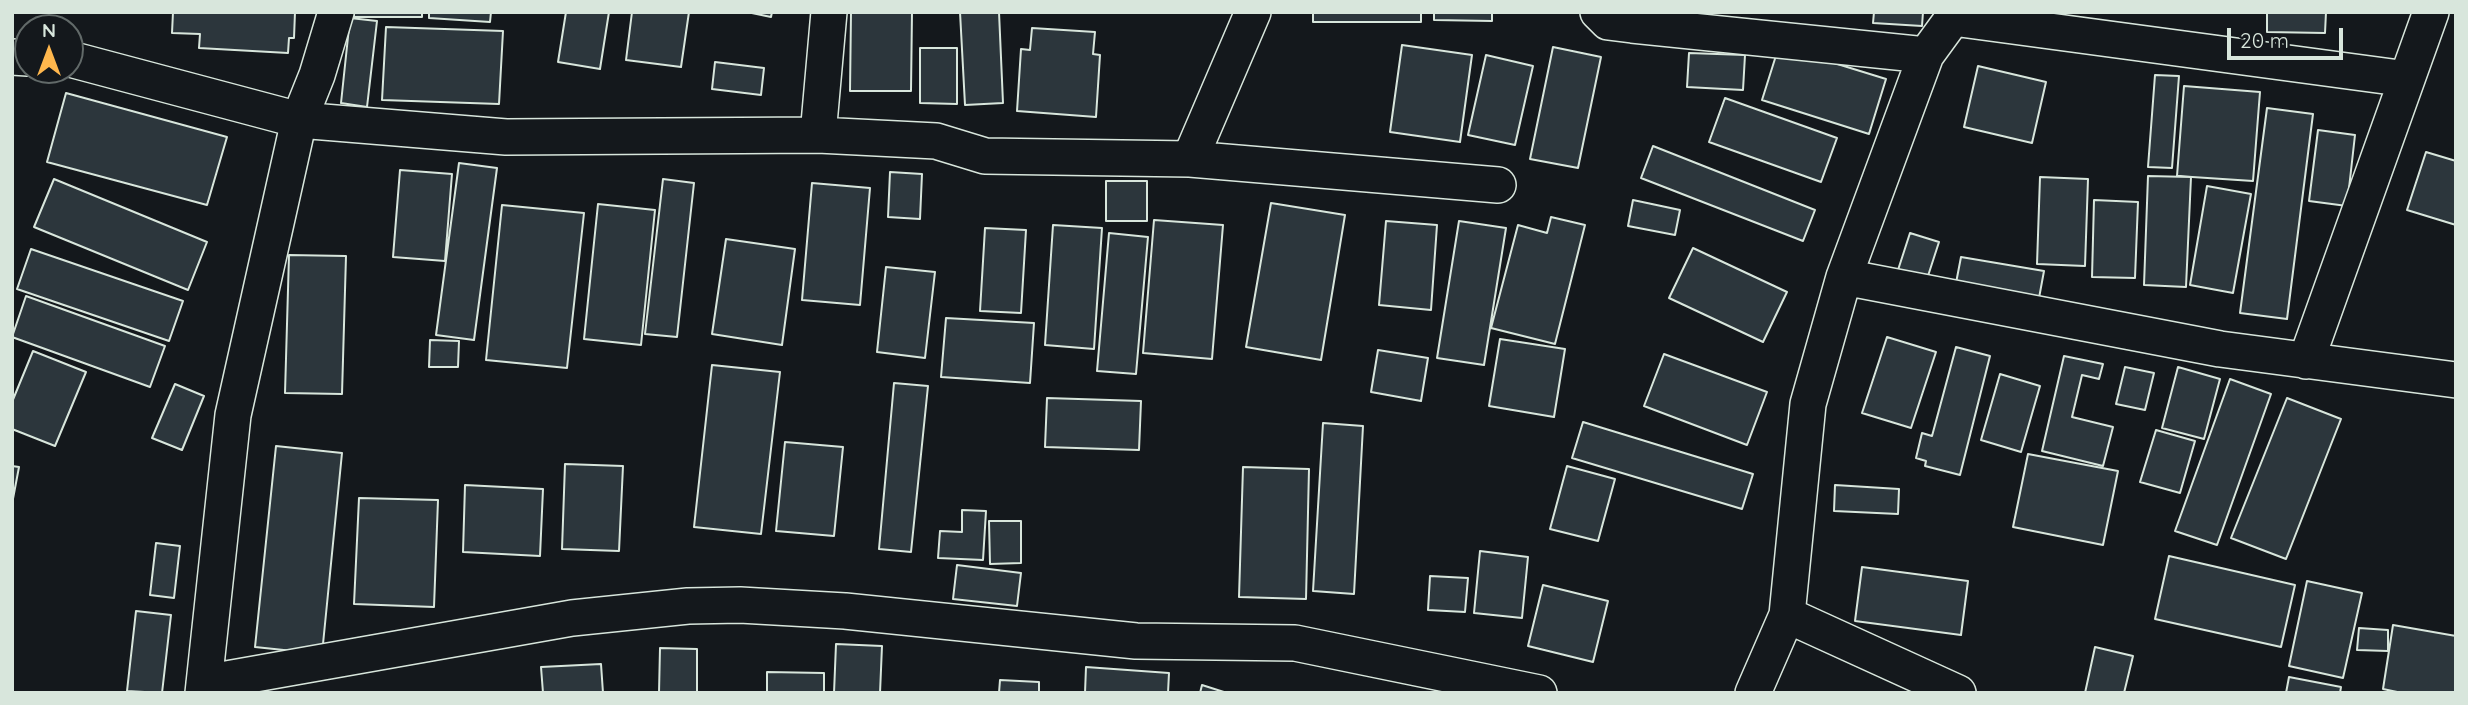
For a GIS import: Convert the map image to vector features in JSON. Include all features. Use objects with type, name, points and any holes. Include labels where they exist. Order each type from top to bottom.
[{"type":"street","points":[[336,12],[317,75],[299,120],[233,415],[203,688],[572,618],[688,606],[740,605],[845,611],[1136,641],[1295,643],[1539,693]]},
{"type":"street","points":[[818,135],[828,12]]},
{"type":"street","points":[[1190,159],[1253,12]]},
{"type":"street","points":[[1598,12],[1608,22],[1926,55]]},
{"type":"street","points":[[2306,361],[2431,12]]},
{"type":"street","points":[[1754,693],[1787,615],[1808,404],[1844,277],[1926,55],[1954,15],[2407,79]]},
{"type":"street","points":[[84,64],[299,120],[506,137],[818,135],[936,141],[985,156],[1190,159],[1499,184]]},
{"type":"street","points":[[1844,277],[2220,349],[2456,380]]},
{"type":"street","points":[[1787,615],[1958,693]]},
{"type":"building","points":[[173,12],[295,12],[294,38],[289,38],[288,53],[199,48],[200,34],[172,33]]},
{"type":"building","points":[[354,12],[422,12],[422,17],[354,17]]},
{"type":"building","points":[[429,12],[491,12],[490,22],[429,18]]},
{"type":"building","points":[[566,12],[609,12],[600,69],[558,62]]},
{"type":"building","points":[[632,12],[689,12],[681,67],[626,60]]},
{"type":"building","points":[[747,12],[772,12],[771,17]]},
{"type":"building","points":[[851,12],[912,12],[911,91],[850,91]]},
{"type":"building","points":[[960,12],[999,12],[1003,103],[965,105]]},
{"type":"building","points":[[1313,12],[1421,12],[1421,22],[1313,22]]},
{"type":"building","points":[[1434,12],[1492,12],[1492,21],[1434,20]]},
{"type":"building","points":[[1874,12],[1923,12],[1922,26],[1873,23]]},
{"type":"building","points":[[2267,12],[2326,12],[2325,33],[2267,32]]},
{"type":"building","points":[[350,18],[377,21],[367,107],[341,103]]},
{"type":"building","points":[[386,27],[503,31],[499,104],[382,100]]},
{"type":"building","points":[[1032,28],[1095,32],[1093,54],[1100,55],[1096,117],[1017,111],[1021,49],[1030,50]]},
{"type":"building","points":[[1402,45],[1472,55],[1460,142],[1390,132]]},
{"type":"building","points":[[1779,46],[1886,79],[1869,134],[1762,100]]},
{"type":"building","points":[[1553,47],[1601,57],[1578,168],[1530,159]]},
{"type":"building","points":[[920,48],[957,48],[957,104],[920,103]]},
{"type":"building","points":[[1689,53],[1745,55],[1743,90],[1687,87]]},
{"type":"building","points":[[1486,55],[1533,66],[1515,145],[1468,135]]},
{"type":"building","points":[[715,62],[764,68],[761,95],[712,89]]},
{"type":"building","points":[[1978,66],[2046,82],[2032,143],[1964,127]]},
{"type":"building","points":[[2155,75],[2179,76],[2172,168],[2148,167]]},
{"type":"building","points":[[2184,86],[2260,92],[2253,181],[2177,176]]},
{"type":"building","points":[[66,93],[227,137],[207,205],[47,162]]},
{"type":"building","points":[[1725,98],[1837,138],[1821,182],[1709,142]]},
{"type":"building","points":[[2267,108],[2313,114],[2287,319],[2240,313]]},
{"type":"building","points":[[2318,130],[2355,135],[2347,206],[2309,201]]},
{"type":"building","points":[[1653,146],[1815,210],[1803,241],[1641,178]]},
{"type":"building","points":[[2426,152],[2456,161],[2456,225],[2407,210]]},
{"type":"building","points":[[459,163],[497,168],[474,340],[436,335]]},
{"type":"building","points":[[400,170],[452,174],[445,261],[393,257]]},
{"type":"building","points":[[890,172],[922,174],[920,219],[888,217]]},
{"type":"building","points":[[2148,176],[2191,177],[2186,287],[2144,285]]},
{"type":"building","points":[[2040,177],[2088,179],[2085,266],[2037,264]]},
{"type":"building","points":[[54,179],[207,242],[188,290],[34,227]]},
{"type":"building","points":[[663,179],[694,183],[677,337],[645,334]]},
{"type":"building","points":[[1106,181],[1147,181],[1147,221],[1106,221]]},
{"type":"building","points":[[812,183],[870,188],[860,305],[802,300]]},
{"type":"building","points":[[2207,186],[2251,194],[2233,293],[2190,285]]},
{"type":"building","points":[[1633,200],[1680,210],[1675,235],[1628,226]]},
{"type":"building","points":[[2094,200],[2138,202],[2135,278],[2092,277]]},
{"type":"building","points":[[1271,203],[1345,215],[1321,360],[1246,347]]},
{"type":"building","points":[[598,204],[655,210],[641,345],[584,339]]},
{"type":"building","points":[[502,205],[584,213],[567,368],[486,360]]},
{"type":"building","points":[[1551,217],[1585,225],[1555,344],[1491,328],[1518,225],[1547,233]]},
{"type":"building","points":[[1154,220],[1223,225],[1212,359],[1143,353]]},
{"type":"building","points":[[1386,221],[1437,225],[1431,310],[1379,305]]},
{"type":"building","points":[[1459,221],[1506,228],[1484,365],[1437,358]]},
{"type":"building","points":[[1053,225],[1102,228],[1094,349],[1045,345]]},
{"type":"building","points":[[985,228],[1026,230],[1021,313],[980,311]]},
{"type":"building","points":[[1109,233],[1148,237],[1136,374],[1097,371]]},
{"type":"building","points":[[1910,233],[1939,242],[1927,279],[1898,270]]},
{"type":"building","points":[[726,239],[795,249],[782,345],[712,334]]},
{"type":"building","points":[[1693,248],[1787,292],[1763,342],[1669,298]]},
{"type":"building","points":[[31,249],[183,301],[169,341],[17,289]]},
{"type":"building","points":[[289,255],[346,256],[342,394],[285,393]]},
{"type":"building","points":[[1961,257],[2044,271],[2039,298],[1956,283]]},
{"type":"building","points":[[886,267],[935,272],[925,358],[877,352]]},
{"type":"building","points":[[26,296],[165,346],[150,387],[12,337]]},
{"type":"building","points":[[946,318],[1034,323],[1030,383],[941,377]]},
{"type":"building","points":[[1887,337],[1936,352],[1911,428],[1862,413]]},
{"type":"building","points":[[1500,339],[1565,349],[1554,417],[1489,406]]},
{"type":"building","points":[[430,340],[459,341],[458,367],[429,367]]},
{"type":"building","points":[[1956,347],[1990,356],[1960,475],[1925,466],[1926,461],[1916,458],[1922,433],[1932,436]]},
{"type":"building","points":[[1378,350],[1428,358],[1421,401],[1371,392]]},
{"type":"building","points":[[33,351],[86,372],[55,446],[12,429],[12,402]]},
{"type":"building","points":[[1664,354],[1767,392],[1747,445],[1644,406]]},
{"type":"building","points":[[2064,356],[2103,364],[2099,379],[2082,375],[2072,417],[2113,427],[2103,466],[2042,451]]},
{"type":"building","points":[[712,365],[780,372],[761,534],[694,527]]},
{"type":"building","points":[[2125,367],[2154,373],[2145,410],[2116,404]]},
{"type":"building","points":[[2178,367],[2220,379],[2204,439],[2162,428]]},
{"type":"building","points":[[2000,374],[2040,386],[2021,452],[1981,440]]},
{"type":"building","points":[[2230,379],[2271,394],[2217,545],[2175,531]]},
{"type":"building","points":[[894,383],[928,386],[911,552],[879,549]]},
{"type":"building","points":[[175,384],[204,396],[182,450],[152,438]]},
{"type":"building","points":[[1047,398],[1141,401],[1139,450],[1045,447]]},
{"type":"building","points":[[2287,398],[2341,419],[2286,559],[2231,538]]},
{"type":"building","points":[[1583,422],[1753,474],[1742,509],[1572,458]]},
{"type":"building","points":[[1323,423],[1363,426],[1354,594],[1313,591]]},
{"type":"building","points":[[2156,430],[2195,441],[2180,493],[2140,482]]},
{"type":"building","points":[[785,442],[843,447],[834,536],[776,531]]},
{"type":"building","points":[[276,446],[342,453],[322,654],[255,647]]},
{"type":"building","points":[[2028,454],[2118,471],[2103,545],[2013,527]]},
{"type":"building","points":[[565,464],[623,466],[619,551],[562,549]]},
{"type":"building","points":[[12,466],[19,467],[12,504]]},
{"type":"building","points":[[1567,466],[1615,479],[1598,541],[1550,529]]},
{"type":"building","points":[[1243,467],[1309,469],[1306,599],[1239,597]]},
{"type":"building","points":[[465,485],[543,489],[540,556],[463,552]]},
{"type":"building","points":[[1835,485],[1899,489],[1898,514],[1834,511]]},
{"type":"building","points":[[359,498],[438,500],[434,607],[354,604]]},
{"type":"building","points":[[962,510],[986,511],[983,560],[938,558],[940,531],[962,532]]},
{"type":"building","points":[[989,521],[1021,521],[1021,563],[990,564]]},
{"type":"building","points":[[156,543],[180,546],[174,598],[150,595]]},
{"type":"building","points":[[1480,551],[1528,557],[1522,618],[1474,613]]},
{"type":"building","points":[[2169,556],[2295,585],[2281,647],[2155,619]]},
{"type":"building","points":[[957,565],[1021,573],[1017,606],[953,599]]},
{"type":"building","points":[[1862,567],[1968,581],[1961,635],[1855,621]]},
{"type":"building","points":[[1430,576],[1468,578],[1465,612],[1428,610]]},
{"type":"building","points":[[2307,581],[2362,593],[2343,678],[2289,666]]},
{"type":"building","points":[[1543,585],[1608,601],[1593,662],[1528,646]]},
{"type":"building","points":[[136,611],[171,615],[162,693],[127,691]]},
{"type":"building","points":[[2393,625],[2456,636],[2456,693],[2402,693],[2383,689]]},
{"type":"building","points":[[2359,628],[2388,630],[2388,651],[2357,650]]},
{"type":"building","points":[[836,644],[882,646],[880,693],[834,693]]},
{"type":"building","points":[[2095,647],[2133,656],[2124,693],[2085,693]]},
{"type":"building","points":[[660,648],[697,649],[697,693],[659,693]]},
{"type":"building","points":[[601,664],[603,693],[543,693],[541,667]]},
{"type":"building","points":[[1086,667],[1169,673],[1168,693],[1085,693]]},
{"type":"building","points":[[767,672],[824,673],[824,693],[767,693]]},
{"type":"building","points":[[2289,677],[2341,687],[2340,693],[2286,693]]},
{"type":"building","points":[[1000,680],[1039,682],[1039,693],[999,693]]},
{"type":"building","points":[[1202,685],[1227,693],[1200,693]]}]
